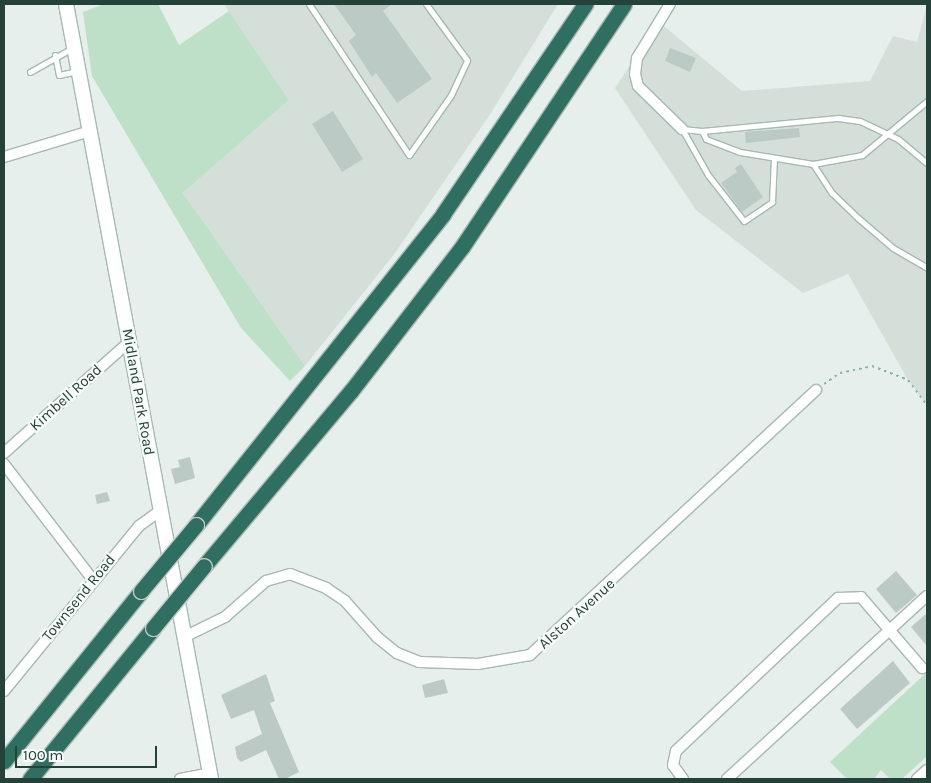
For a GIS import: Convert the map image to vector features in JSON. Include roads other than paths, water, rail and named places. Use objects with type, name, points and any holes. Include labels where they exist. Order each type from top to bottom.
[{"type":"highway","points":[[4,761],[196,525],[443,214],[584,4]]},
{"type":"highway","points":[[30,779],[204,566],[351,391],[462,247],[624,4]]},
{"type":"street","name":"Midland Park Road","points":[[66,4],[210,776]]},
{"type":"street","points":[[670,4],[637,58],[635,74],[644,94],[682,129]]},
{"type":"street","points":[[4,157],[90,131]]},
{"type":"street","name":"Kimbell Road","points":[[4,454],[129,342]]},
{"type":"street","name":"Alston Avenue","points":[[184,637],[225,616],[266,581],[290,574],[326,588],[345,601],[377,637],[397,653],[419,662],[478,664],[530,655],[816,390]]},
{"type":"street","points":[[4,464],[93,580]]},
{"type":"street","name":"Townsend Road","points":[[4,691],[139,526],[160,511]]},
{"type":"street","points":[[728,779],[927,596]]},
{"type":"street","points":[[683,779],[673,765],[676,751],[838,598],[861,597],[922,668]]},
{"type":"street","points":[[917,779],[927,770]]},
{"type":"street","points":[[180,779],[210,776]]},
{"type":"lane","points":[[309,4],[409,155],[451,95],[468,60],[426,4]]},
{"type":"lane","points":[[30,72],[55,55],[74,47]]},
{"type":"lane","points":[[55,55],[59,74],[79,71]]},
{"type":"lane","points":[[702,131],[706,139],[740,152],[813,164],[862,155],[889,135],[927,101]]},
{"type":"lane","points":[[682,129],[702,131],[838,118],[860,121],[889,135],[927,163]]},
{"type":"lane","points":[[682,129],[708,175],[744,221],[772,202],[774,158]]},
{"type":"lane","points":[[813,164],[832,193],[852,212],[893,248],[927,268]]}]
